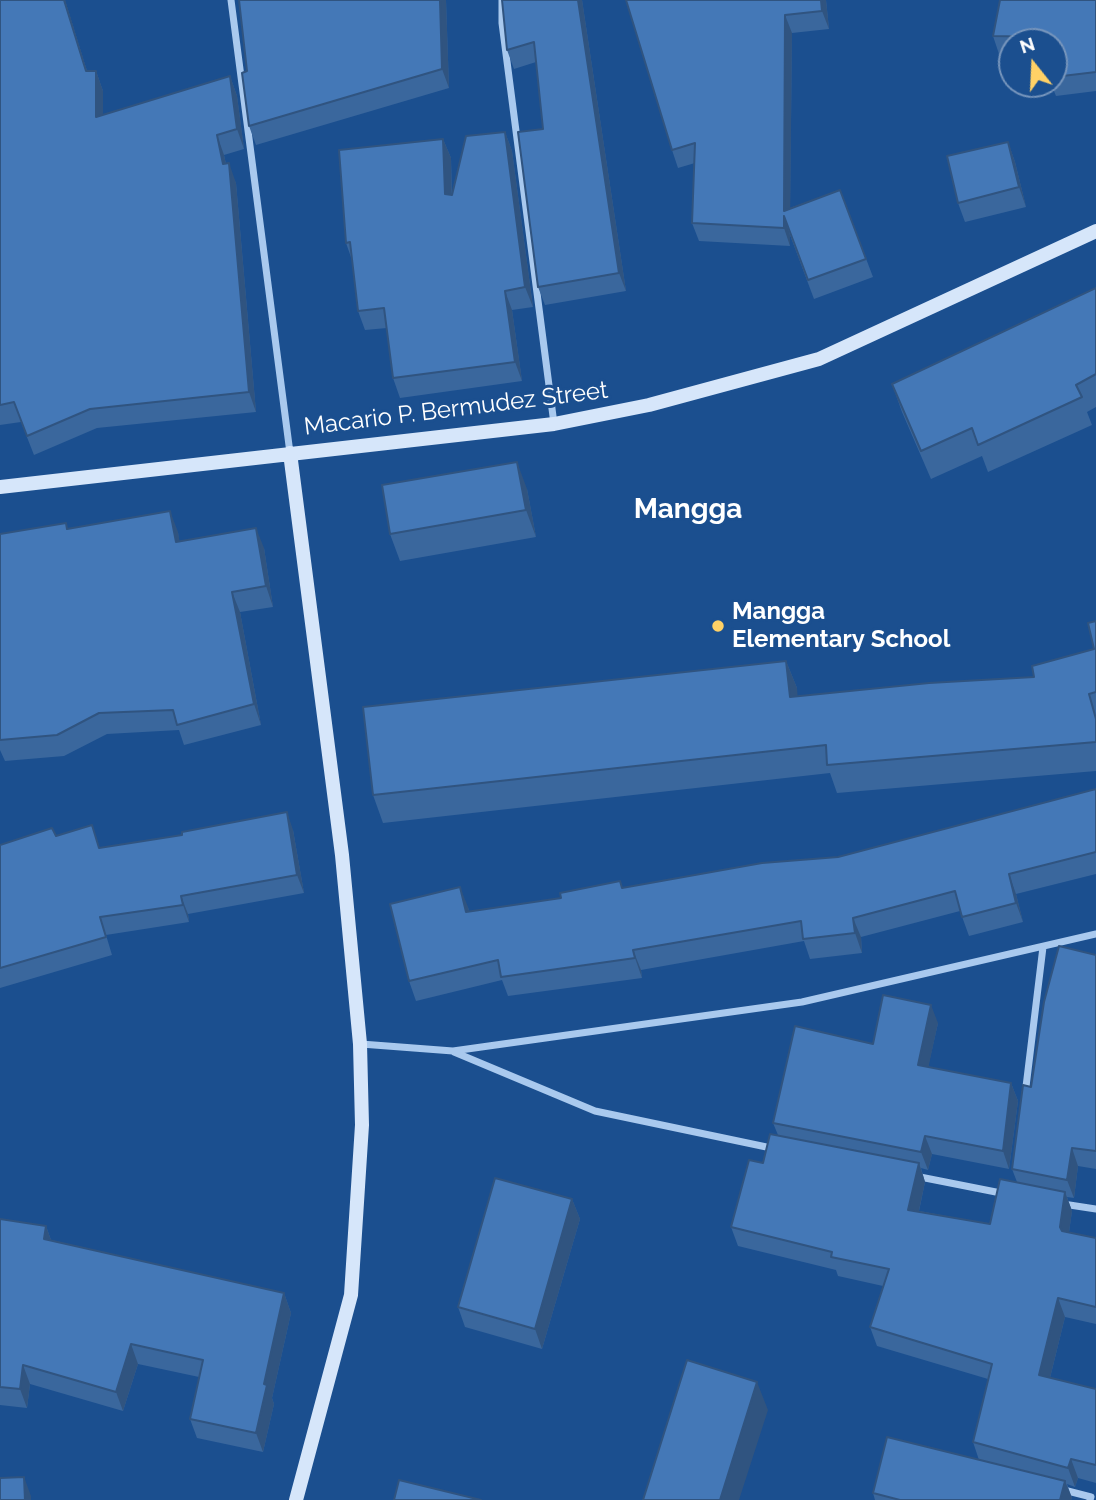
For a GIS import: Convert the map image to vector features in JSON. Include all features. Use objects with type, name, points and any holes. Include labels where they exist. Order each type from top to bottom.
[{"type":"main road","name":"Macario P. Bermudez Street","points":[[0,488],[554,424],[685,396],[819,359],[1096,231]]},
{"type":"main road","points":[[290,453],[342,855],[360,1044],[362,1125],[351,1295],[296,1500]]},
{"type":"street","points":[[231,0],[290,453]]},
{"type":"street","points":[[502,0],[502,23],[554,424]]},
{"type":"street","points":[[360,1044],[453,1051],[802,1002],[1096,934]]},
{"type":"street","points":[[1024,1098],[1043,947]]},
{"type":"street","points":[[453,1051],[595,1111],[780,1150]]},
{"type":"street","points":[[903,1174],[1012,1195],[1014,1181]]},
{"type":"street","points":[[1048,1201],[1096,1209]]},
{"type":"street","points":[[1052,1487],[1091,1497],[1090,1500]]},
{"type":"building","points":[[0,0],[64,0],[86,71],[96,71],[96,117],[230,76],[237,129],[217,135],[223,164],[229,163],[249,392],[90,409],[27,436],[14,402],[0,405]]},
{"type":"building","points":[[239,0],[440,0],[442,69],[249,126],[242,73],[247,71]]},
{"type":"building","points":[[502,0],[578,0],[619,273],[538,287],[518,132],[543,129],[534,42],[507,50]]},
{"type":"building","points":[[626,0],[821,0],[822,11],[785,15],[784,211],[840,190],[866,259],[808,280],[784,216],[784,228],[692,223],[695,143],[672,150]]},
{"type":"building","points":[[1000,0],[1096,0],[1096,72],[1068,75],[1068,28],[998,28],[998,36],[993,36]]},
{"type":"building","points":[[505,132],[525,287],[505,291],[515,362],[393,378],[384,308],[358,311],[350,242],[346,243],[339,150],[443,139],[445,194],[452,195],[466,136]]},
{"type":"building","points":[[1008,142],[1019,187],[958,203],[947,156]]},
{"type":"building","points":[[1096,288],[1096,374],[1076,385],[1082,397],[978,445],[972,428],[921,451],[892,384]]},
{"type":"building","points":[[517,462],[526,510],[390,534],[382,485]]},
{"type":"building","points":[[170,511],[176,542],[256,528],[266,586],[232,592],[254,704],[177,725],[173,710],[99,713],[57,735],[0,740],[0,534],[66,523],[67,529]]},
{"type":"building","points":[[1096,621],[1096,692],[1089,694],[1096,719],[1096,742],[827,765],[826,745],[373,795],[363,707],[786,661],[790,697],[929,683],[1034,677],[1032,666],[1094,649],[1088,623]]},
{"type":"building","points":[[1096,789],[1096,852],[1009,874],[1016,903],[962,917],[955,891],[853,918],[855,933],[803,939],[801,921],[633,950],[635,958],[501,977],[498,960],[409,981],[390,904],[460,887],[466,912],[561,898],[560,893],[620,881],[622,888],[762,863],[838,857]]},
{"type":"building","points":[[287,812],[297,875],[181,896],[183,905],[100,917],[106,937],[0,968],[0,845],[52,828],[56,836],[92,825],[99,848],[182,835],[182,832]]},
{"type":"building","points":[[1059,946],[1096,955],[1096,1151],[1072,1148],[1067,1180],[1012,1169],[1023,1085],[1031,1087],[1044,1002]]},
{"type":"building","points":[[883,995],[931,1005],[918,1065],[1011,1083],[1003,1151],[925,1136],[921,1152],[773,1123],[795,1026],[873,1044]]},
{"type":"building","points":[[770,1134],[919,1163],[908,1210],[990,1224],[1000,1179],[1065,1192],[1060,1227],[1062,1231],[1096,1238],[1096,1307],[1058,1298],[1039,1375],[1096,1389],[1096,1465],[1071,1459],[1068,1468],[973,1442],[992,1364],[870,1327],[889,1269],[831,1257],[832,1252],[731,1227],[749,1160],[763,1163]]},
{"type":"building","points":[[495,1178],[572,1199],[535,1329],[458,1307]]},
{"type":"building","points":[[0,1219],[46,1226],[44,1239],[284,1293],[256,1433],[190,1419],[203,1360],[131,1344],[116,1392],[23,1365],[20,1389],[0,1387]]},
{"type":"building","points":[[687,1360],[757,1382],[720,1500],[643,1500]]},
{"type":"building","points":[[887,1437],[1065,1481],[1060,1500],[900,1500],[873,1493]]},
{"type":"building","points":[[24,1477],[25,1500],[0,1500],[0,1478]]},
{"type":"building","points":[[399,1480],[481,1500],[394,1500]]},
{"type":"place","name":"Mangga Elementary School","points":[[718,626]]},
{"type":"district","name":"Mangga","points":[[688,510]]}]
